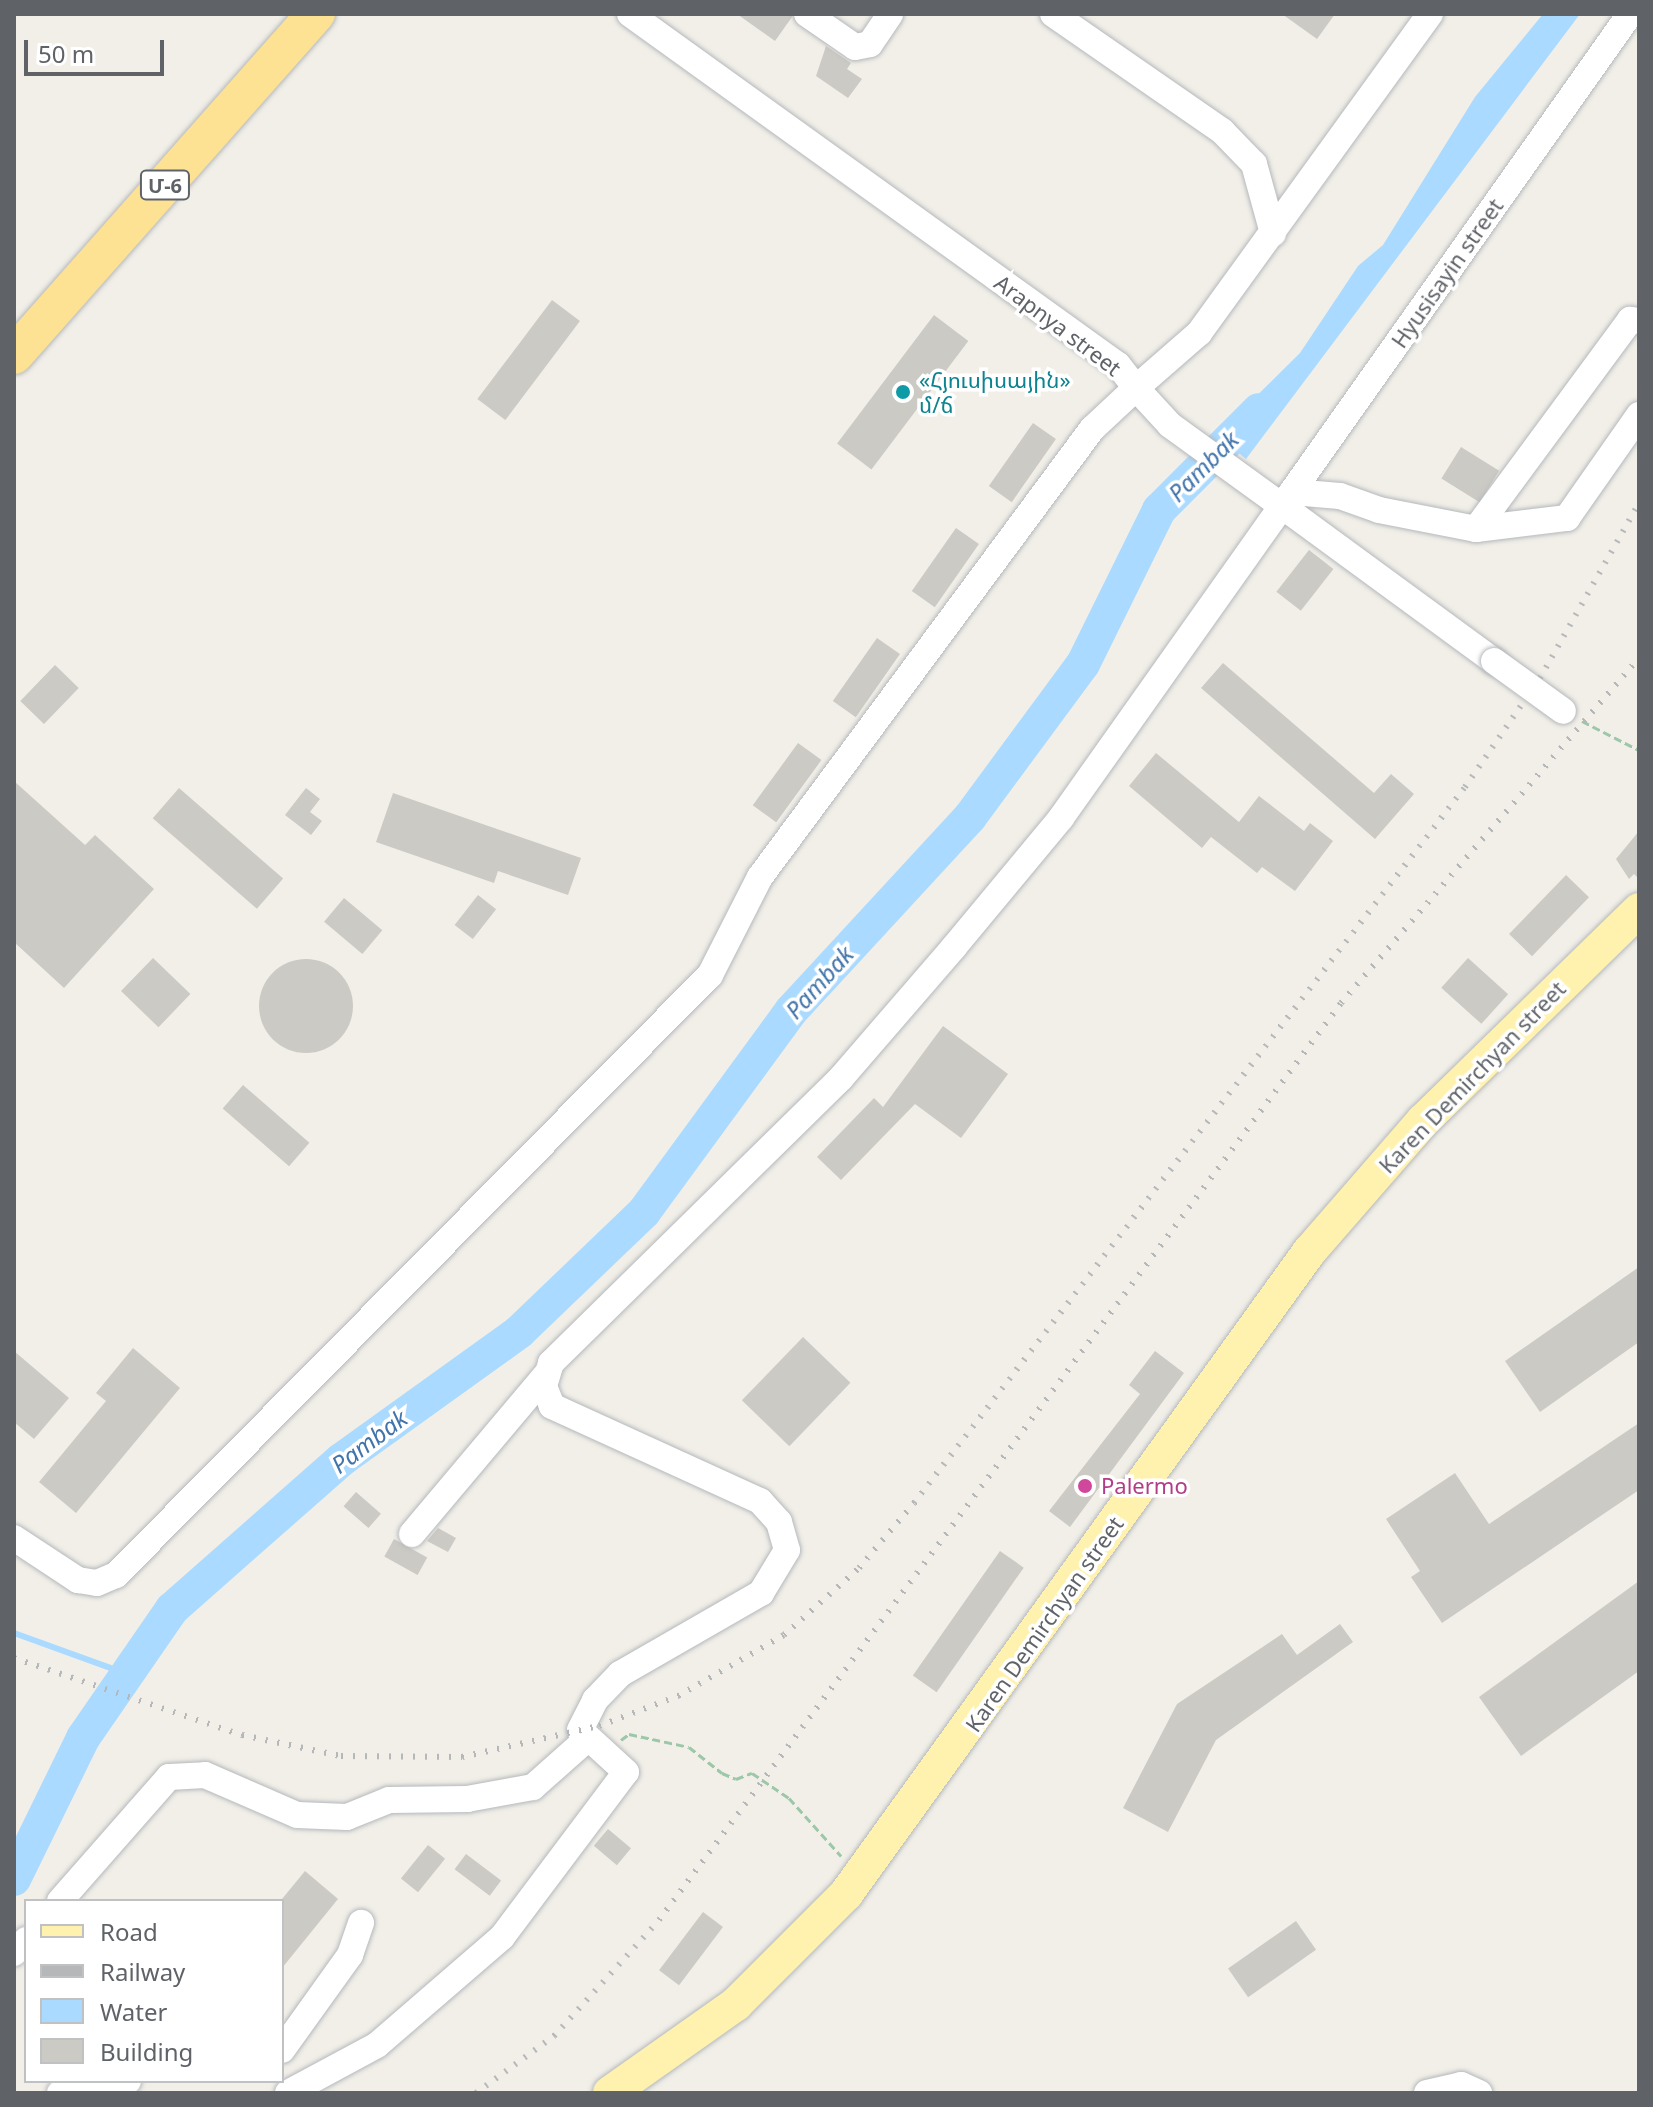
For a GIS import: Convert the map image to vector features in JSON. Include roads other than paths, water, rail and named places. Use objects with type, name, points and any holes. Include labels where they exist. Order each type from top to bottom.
[{"type":"highway","name":"Մ-6","points":[[14,355],[316,14]]},
{"type":"main road","name":"Karen Demirchyan street","points":[[610,2093],[736,2004],[796,1949],[862,1874],[1309,1252],[1423,1121],[1639,910]]},
{"type":"street","name":"Arapnya street","points":[[630,14],[1118,365],[1136,388],[1199,333],[1430,14]]},
{"type":"street","points":[[807,14],[855,47],[870,44],[890,14]]},
{"type":"street","points":[[1053,14],[1222,131],[1254,164],[1273,233]]},
{"type":"street","name":"Hyusisayin street","points":[[412,1534],[545,1376],[567,1345],[841,1078],[1061,818],[1630,14]]},
{"type":"street","points":[[1476,529],[1630,320],[1639,321]]},
{"type":"street","points":[[14,1538],[78,1580],[97,1583],[116,1575],[710,975],[760,877],[1092,429],[1136,388],[1170,425],[1256,489],[1287,499],[1563,711]]},
{"type":"street","points":[[1287,499],[1340,496],[1379,510],[1476,529],[1567,518],[1639,415]]},
{"type":"street","points":[[288,2093],[377,2045],[502,1937],[620,1785],[626,1772],[580,1730],[607,1685],[761,1593],[780,1567],[787,1537],[760,1501],[562,1413],[546,1398],[545,1376]]},
{"type":"street","points":[[62,1899],[169,1777],[205,1775],[297,1815],[347,1817],[389,1800],[467,1799],[533,1787],[596,1746]]},
{"type":"street","points":[[284,2047],[350,1955],[361,1923]]},
{"type":"street","points":[[60,2093],[117,2083]]},
{"type":"street","points":[[1427,2093],[1461,2085],[1479,2093]]},
{"type":"water","points":[[1543,14],[1580,14],[1246,459],[1217,435],[1300,353],[1358,266],[1383,245],[1475,97]]},
{"type":"waterway","name":"Pambak","points":[[14,1879],[83,1738],[172,1609],[341,1460],[519,1332],[644,1212],[791,1011],[970,817],[1083,664],[1159,510],[1259,410]]},
{"type":"waterway","points":[[14,1633],[127,1674]]},
{"type":"railway","points":[[14,1658],[242,1735],[341,1756],[462,1757],[599,1726],[678,1696],[784,1635],[859,1568],[914,1503],[1465,787],[1540,678],[1639,503]]},
{"type":"railway","points":[[476,2093],[554,2036],[659,1920],[1341,1003],[1639,658]]},
{"type":"place","name":"«Հյուսիսային» մ/ճ","points":[[903,392]]},
{"type":"place","name":"Palermo","points":[[1085,1486]]}]
